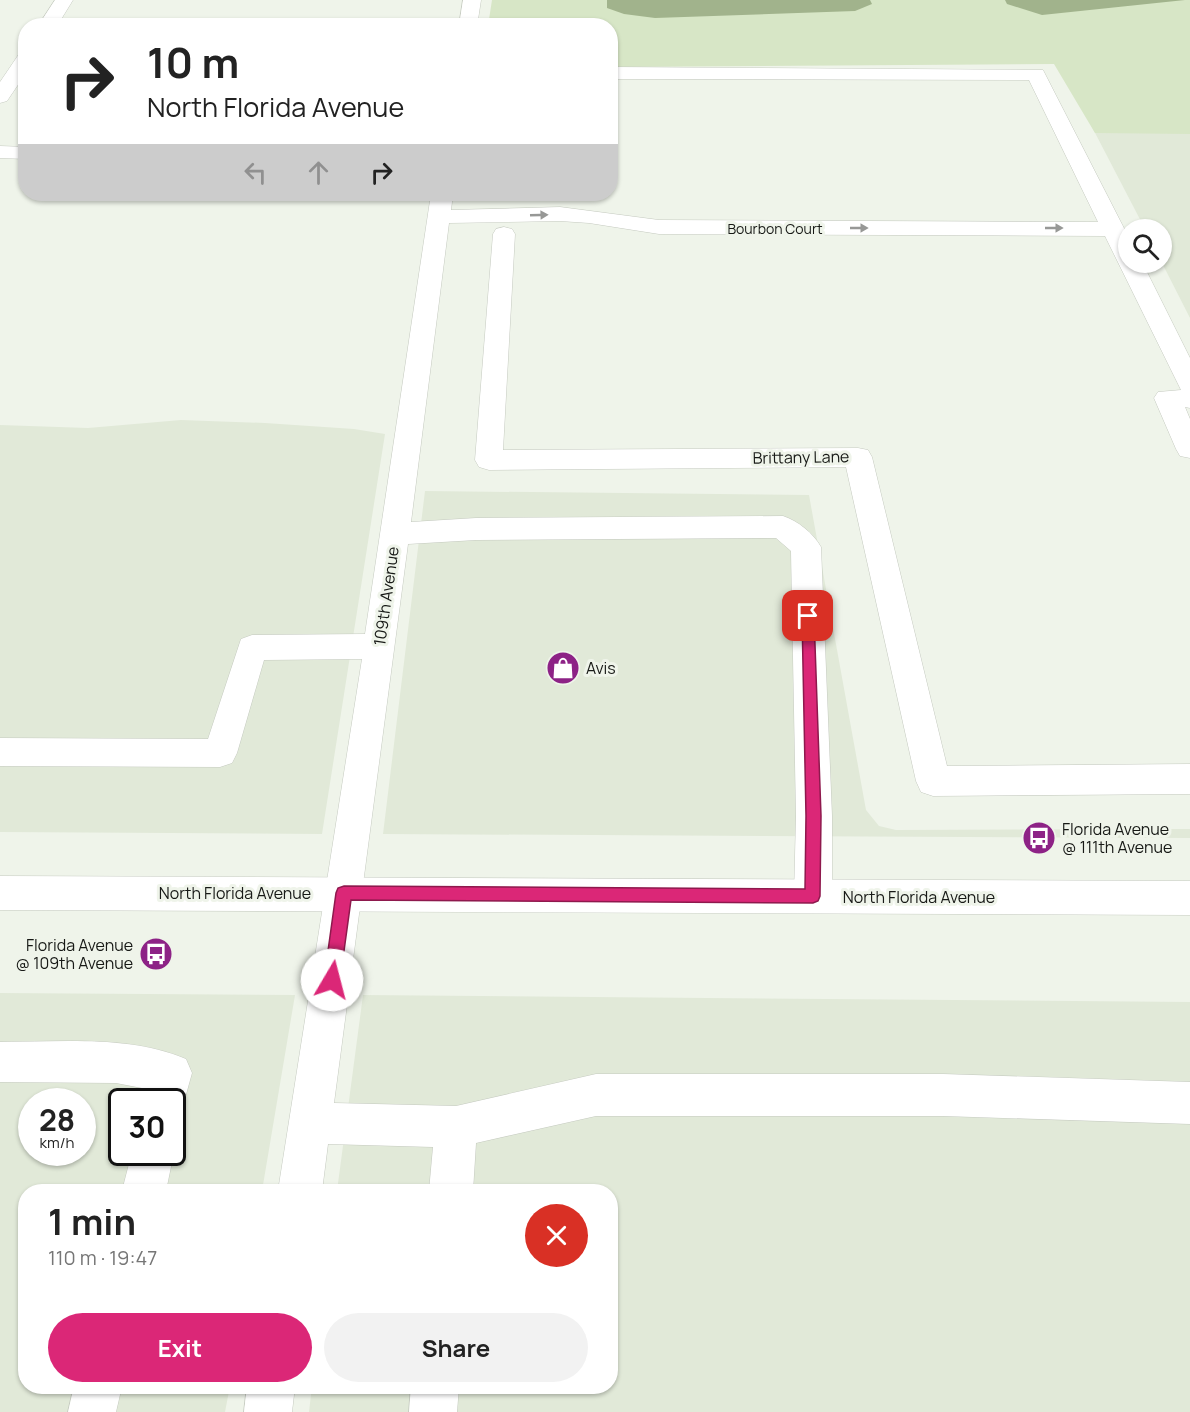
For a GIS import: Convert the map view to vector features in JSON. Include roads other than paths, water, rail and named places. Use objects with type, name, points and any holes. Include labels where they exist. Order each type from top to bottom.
[{"type":"street","points":[[52,18],[64,0]]},
{"type":"street","points":[[469,18],[472,0]]},
{"type":"street","points":[[0,97],[18,70]]},
{"type":"street","points":[[618,73],[1036,74],[1118,239]]},
{"type":"street","points":[[0,153],[18,153]]},
{"type":"street","name":"109th Avenue","points":[[301,1184],[441,201]]},
{"type":"street","name":"Bourbon Court","points":[[438,217],[560,214],[659,227],[1113,229]]},
{"type":"street","name":"Brittany Lane","points":[[504,234],[489,460],[858,457],[933,781],[1190,779]]},
{"type":"street","points":[[1135,273],[1190,384]]},
{"type":"street","points":[[1190,399],[1167,398],[1190,449]]},
{"type":"street","points":[[395,534],[476,529],[783,528],[807,547],[814,816],[813,896]]},
{"type":"street","points":[[0,752],[220,753],[252,648],[379,646]]},
{"type":"street","name":"North Florida Avenue","points":[[0,893],[813,896],[1188,902]]},
{"type":"street","points":[[0,1062],[116,1063],[172,1072],[168,1088]]},
{"type":"street","points":[[310,1123],[456,1127],[596,1095],[943,1095],[1190,1103]]},
{"type":"street","points":[[452,1184],[456,1127]]},
{"type":"street","points":[[146,1184],[150,1166]]},
{"type":"street","points":[[92,1412],[97,1394]]},
{"type":"street","points":[[268,1412],[271,1394]]},
{"type":"street","points":[[433,1412],[434,1394]]},
{"type":"place","name":"Avis","points":[[563,668]]},
{"type":"place","name":"Florida Avenue @ 111th Avenue","points":[[1039,838]]},
{"type":"place","name":"Florida Avenue @ 109th Avenue","points":[[156,954]]}]
